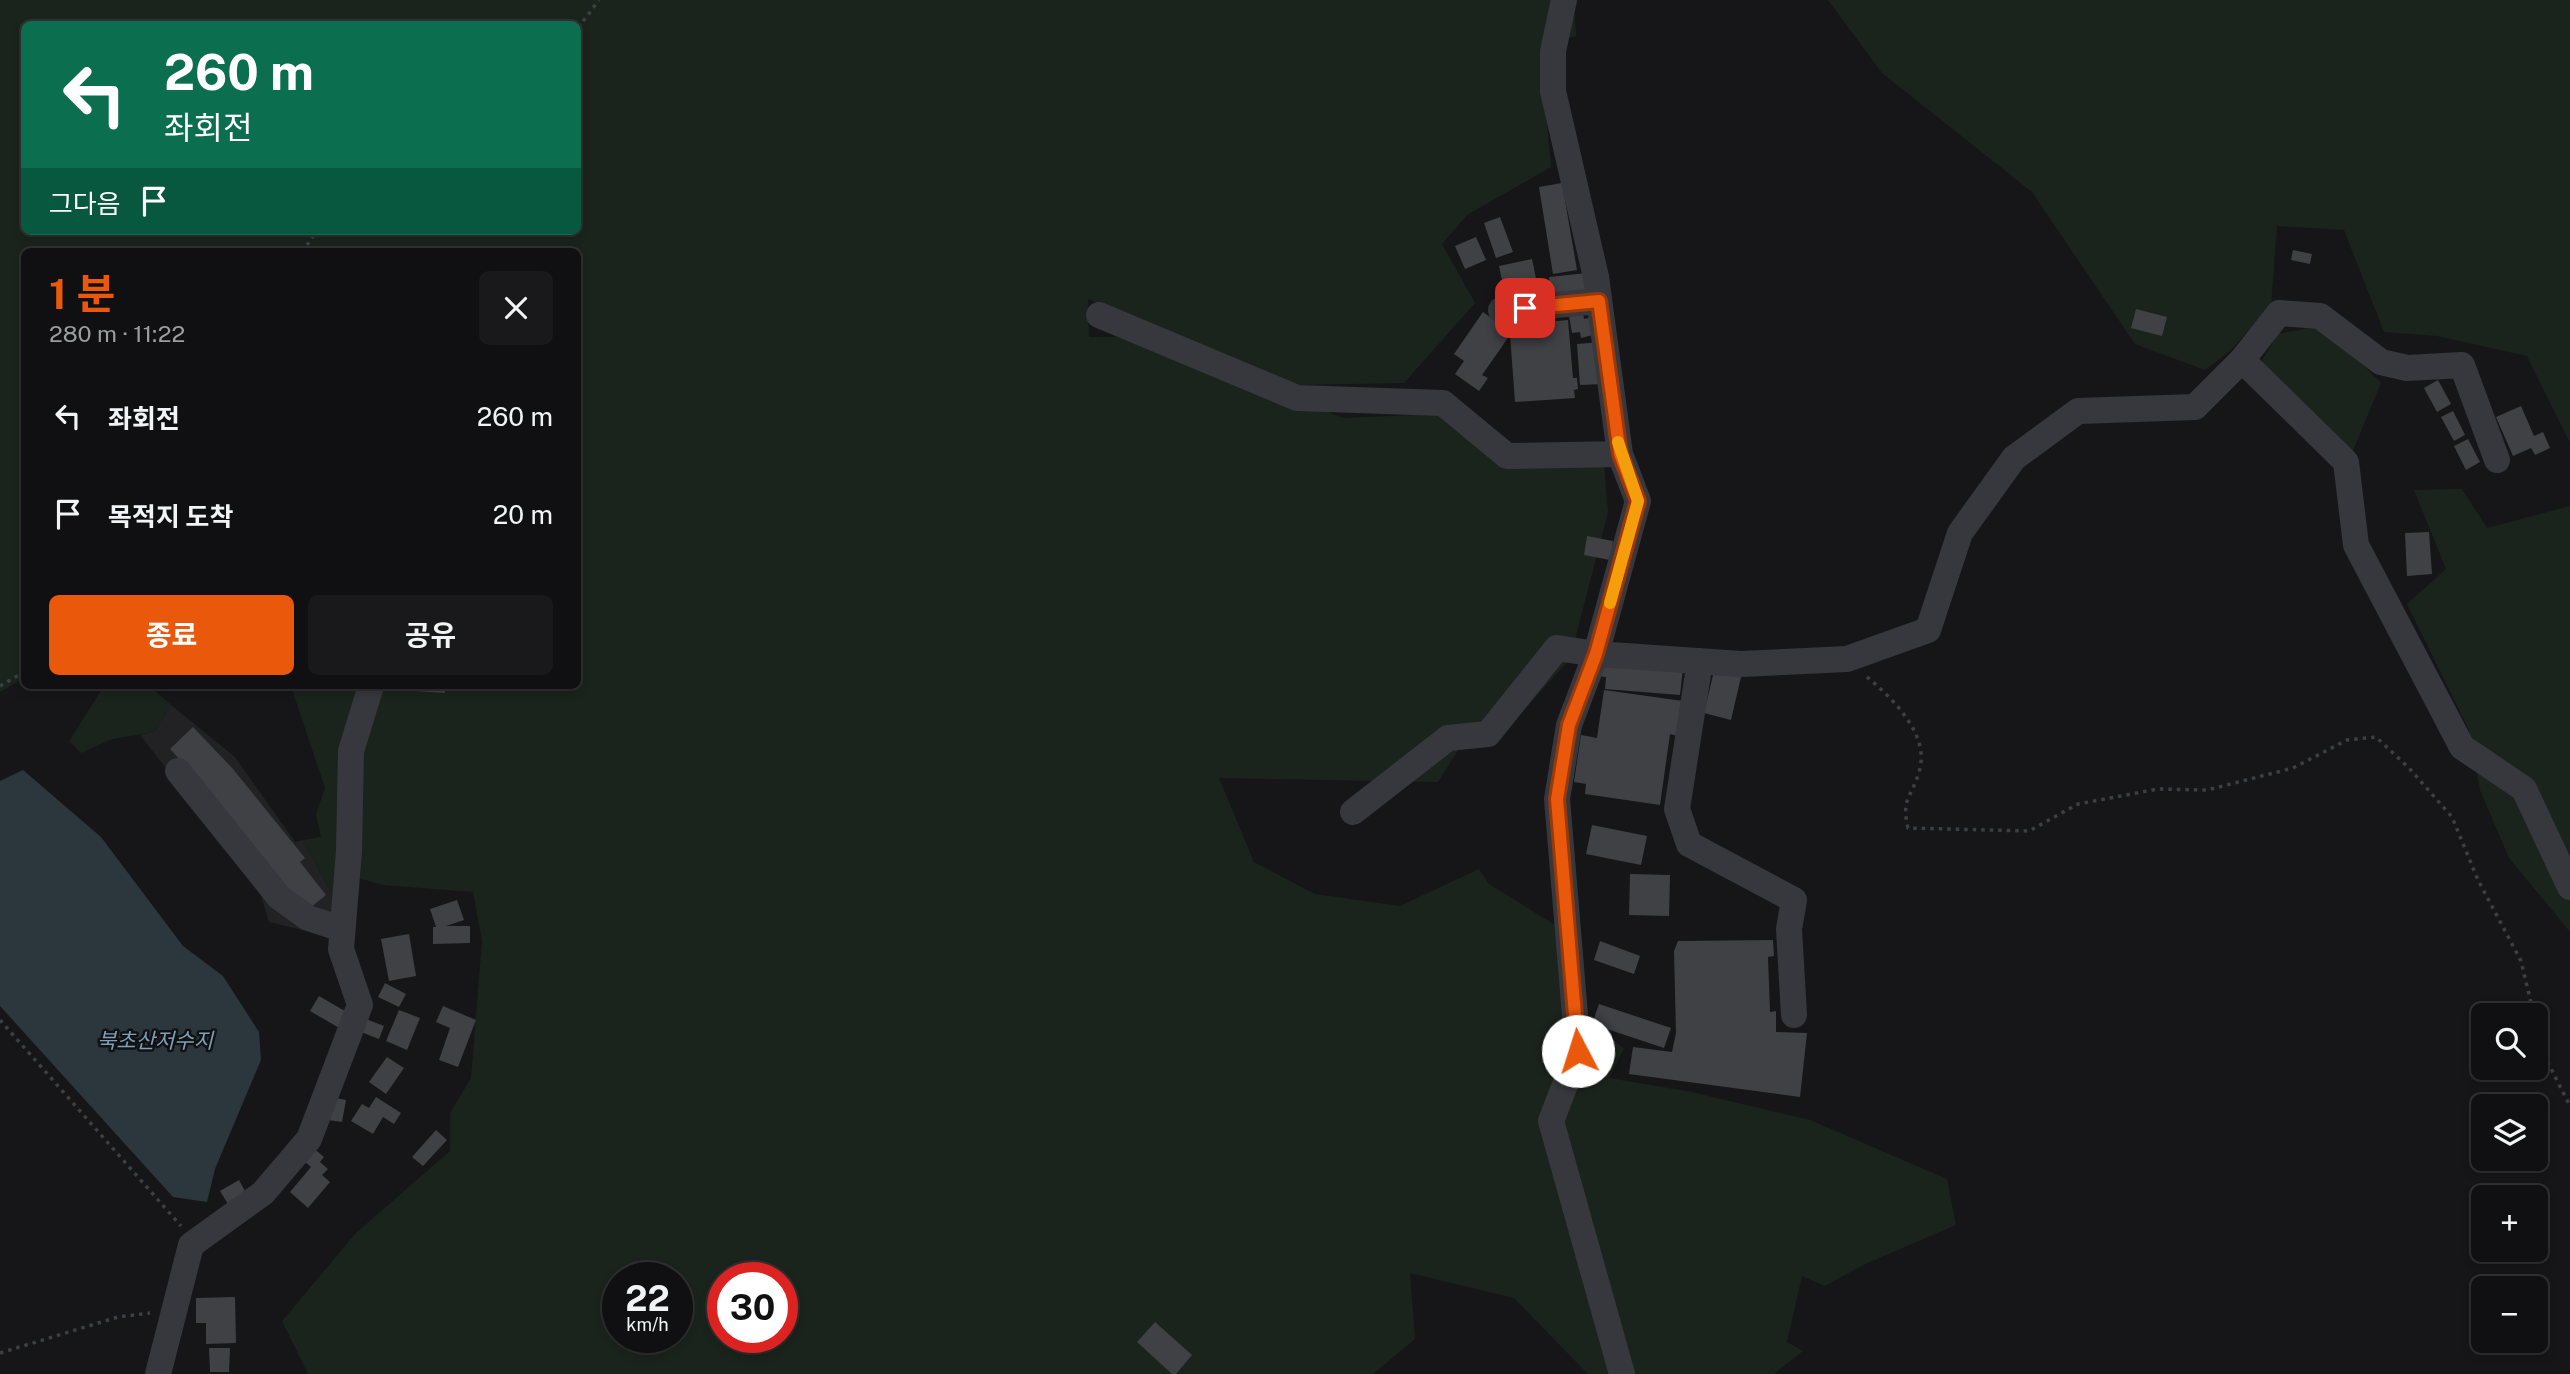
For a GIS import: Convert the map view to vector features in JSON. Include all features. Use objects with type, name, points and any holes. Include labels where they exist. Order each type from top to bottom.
[{"type":"street","points":[[1564,0],[1553,51],[1553,91],[1599,301],[1620,454],[1638,501],[1596,654],[1569,725],[1557,799],[1578,1051],[1551,1121],[1622,1374]]},
{"type":"street","points":[[1501,310],[1599,301]]},
{"type":"street","points":[[1353,812],[1448,738],[1488,734],[1557,648],[1596,654],[1741,664],[1847,659],[1927,630],[1960,533],[2014,458],[2078,411],[2195,407],[2242,360],[2279,313],[2320,316],[2381,362],[2407,368],[2462,365],[2497,460]]},
{"type":"street","points":[[1099,315],[1297,398],[1443,403],[1507,456],[1620,454]]},
{"type":"street","points":[[2242,360],[2346,462],[2356,545],[2462,747],[2524,789],[2570,887]]},
{"type":"street","points":[[1700,661],[1677,809],[1689,844],[1794,900],[1789,929],[1794,1016]]},
{"type":"street","points":[[158,1374],[191,1245],[263,1193],[309,1139],[360,1005],[341,949],[349,851],[351,751],[370,689]]},
{"type":"street","points":[[178,771],[279,897],[308,918],[342,929]]},
{"type":"path","points":[[581,23],[599,0]]},
{"type":"path","points":[[1847,659],[1896,701],[1920,745],[1920,769],[1903,808],[1908,828],[2029,831],[2078,804],[2158,789],[2207,790],[2293,768],[2347,740],[2376,737],[2409,768],[2452,817],[2478,880],[2521,961],[2531,1003]]},
{"type":"path","points":[[0,686],[21,674]]},
{"type":"path","points":[[0,1020],[178,1221],[191,1245]]},
{"type":"path","points":[[2548,1063],[2570,1106]]},
{"type":"path","points":[[0,1353],[118,1317],[154,1313],[173,1315]]},
{"type":"shaded area","points":[[0,0],[1574,0],[1576,36],[1540,47],[1551,167],[1467,215],[1442,244],[1475,303],[1404,383],[1295,385],[1088,299],[1089,337],[1121,337],[1344,418],[1438,414],[1493,461],[1604,465],[1608,512],[1570,659],[1494,743],[1462,744],[1438,782],[1219,778],[1254,862],[1315,894],[1400,906],[1479,869],[1489,884],[1560,928],[1583,1014],[1624,1049],[1609,1078],[1692,1092],[1810,1120],[1947,1179],[1956,1225],[1863,1265],[1825,1286],[1802,1276],[1787,1342],[1803,1351],[1774,1374],[1588,1374],[1514,1298],[1410,1273],[1415,1339],[1373,1374],[308,1374],[282,1321],[356,1233],[450,1151],[450,1113],[471,1078],[482,941],[473,892],[383,885],[355,877],[360,751],[377,689],[581,689],[581,248],[21,248],[21,680],[0,692]]},
{"type":"shaded area","points":[[1828,0],[2570,0],[2570,443],[2527,356],[2437,336],[2384,332],[2344,230],[2277,226],[2271,305],[2230,351],[2205,370],[2135,344],[2032,192],[1882,73]]},
{"type":"shaded area","points":[[2324,325],[2381,383],[2352,453],[2261,362],[2278,334]]},
{"type":"shaded area","points":[[2462,489],[2487,528],[2570,506],[2570,932],[2509,858],[2480,790],[2469,730],[2407,604],[2446,569],[2414,490]]},
{"type":"shaded area","points":[[102,689],[153,689],[171,705],[154,732],[112,739],[81,753],[69,741]]},
{"type":"shaded area","points":[[292,689],[361,689],[336,901],[303,840],[321,837],[316,814],[325,788]]},
{"type":"shaded area","points":[[171,705],[235,757],[295,842],[303,840],[336,901],[328,936],[269,922],[258,886],[140,735],[154,732]]},
{"type":"water","name":"북초산저수지","points":[[23,770],[101,837],[183,946],[223,976],[259,1032],[261,1060],[215,1169],[207,1202],[173,1197],[0,1006],[0,781]]},
{"type":"building","points":[[1562,183],[1577,270],[1553,274],[1539,187]]},
{"type":"building","points":[[1500,217],[1513,252],[1496,258],[1484,223]]},
{"type":"building","points":[[1476,237],[1486,260],[1465,269],[1455,246]]},
{"type":"building","points":[[2293,250],[2312,254],[2310,264],[2291,260]]},
{"type":"building","points":[[1532,259],[1539,293],[1506,300],[1499,266]]},
{"type":"building","points":[[1587,273],[1589,291],[1551,296],[1549,277]]},
{"type":"building","points":[[2136,309],[2167,317],[2162,336],[2131,328]]},
{"type":"building","points":[[1483,312],[1510,331],[1509,316],[1537,314],[1536,323],[1568,320],[1573,378],[1577,378],[1578,389],[1574,390],[1575,398],[1515,402],[1510,335],[1482,375],[1488,378],[1479,391],[1455,374],[1464,361],[1454,354]]},
{"type":"building","points":[[1583,312],[1584,319],[1593,317],[1597,334],[1581,338],[1580,332],[1572,333],[1569,316]]},
{"type":"building","points":[[1600,342],[1603,384],[1580,385],[1577,344]]},
{"type":"building","points":[[2438,380],[2451,404],[2437,412],[2424,388]]},
{"type":"building","points":[[2521,406],[2534,436],[2543,432],[2550,448],[2535,455],[2531,448],[2513,456],[2496,417]]},
{"type":"building","points":[[2453,411],[2465,435],[2454,441],[2441,417]]},
{"type":"building","points":[[2468,439],[2480,462],[2466,470],[2454,446]]},
{"type":"building","points":[[2429,532],[2432,574],[2407,576],[2405,533]]},
{"type":"building","points":[[1587,536],[1613,541],[1610,560],[1584,555]]},
{"type":"building","points":[[1598,661],[1683,668],[1680,695],[1605,689],[1606,677],[1597,676]]},
{"type":"building","points":[[1714,671],[1741,677],[1731,720],[1704,713]]},
{"type":"building","points":[[445,689],[445,693],[415,691]]},
{"type":"building","points":[[1604,690],[1683,701],[1678,736],[1670,734],[1660,805],[1585,794],[1586,784],[1574,782],[1581,735],[1597,738]]},
{"type":"building","points":[[193,727],[233,769],[305,858],[300,862],[326,895],[305,912],[210,792],[170,749]]},
{"type":"building","points":[[1592,825],[1647,836],[1641,865],[1586,854]]},
{"type":"building","points":[[1630,874],[1670,875],[1669,916],[1629,915]]},
{"type":"building","points":[[457,900],[464,920],[446,926],[470,926],[470,943],[433,944],[433,927],[436,927],[430,909]]},
{"type":"building","points":[[409,934],[416,976],[389,981],[381,939]]},
{"type":"building","points":[[1773,940],[1774,956],[1768,957],[1770,1012],[1776,1011],[1776,1032],[1807,1033],[1800,1097],[1629,1074],[1633,1047],[1672,1052],[1676,1033],[1674,951],[1678,941]]},
{"type":"building","points":[[1600,941],[1640,956],[1634,974],[1594,960]]},
{"type":"building","points":[[385,983],[406,994],[399,1007],[378,997]]},
{"type":"building","points":[[319,996],[350,1014],[341,1029],[310,1011]]},
{"type":"building","points":[[1599,1004],[1671,1028],[1664,1048],[1592,1024]]},
{"type":"building","points":[[443,1006],[476,1020],[458,1067],[439,1060],[450,1028],[436,1022]]},
{"type":"building","points":[[399,1010],[420,1018],[407,1050],[386,1041]]},
{"type":"building","points":[[366,1019],[384,1026],[379,1039],[361,1032]]},
{"type":"building","points":[[387,1057],[404,1068],[386,1094],[369,1082]]},
{"type":"building","points":[[331,1097],[346,1100],[342,1122],[328,1120]]},
{"type":"building","points":[[376,1097],[401,1113],[394,1124],[383,1117],[373,1134],[351,1121],[362,1104],[369,1108]]},
{"type":"building","points":[[436,1130],[447,1140],[423,1166],[412,1157]]},
{"type":"building","points":[[313,1148],[324,1157],[320,1162],[328,1169],[322,1175],[330,1182],[308,1208],[290,1192],[311,1167],[303,1160]]},
{"type":"building","points":[[239,1180],[246,1193],[228,1204],[220,1191]]},
{"type":"building","points":[[235,1297],[236,1343],[206,1344],[206,1323],[196,1323],[196,1298]]},
{"type":"building","points":[[1155,1322],[1192,1355],[1176,1374],[1172,1374],[1137,1342]]},
{"type":"building","points":[[209,1348],[230,1348],[229,1372],[210,1372]]},
{"type":"slow traffic","points":[[1610,603],[1638,501],[1618,442]]},
{"type":"route","points":[[1525,308],[1599,301],[1620,454],[1638,501],[1596,654],[1569,725],[1557,799],[1578,1051]]}]
